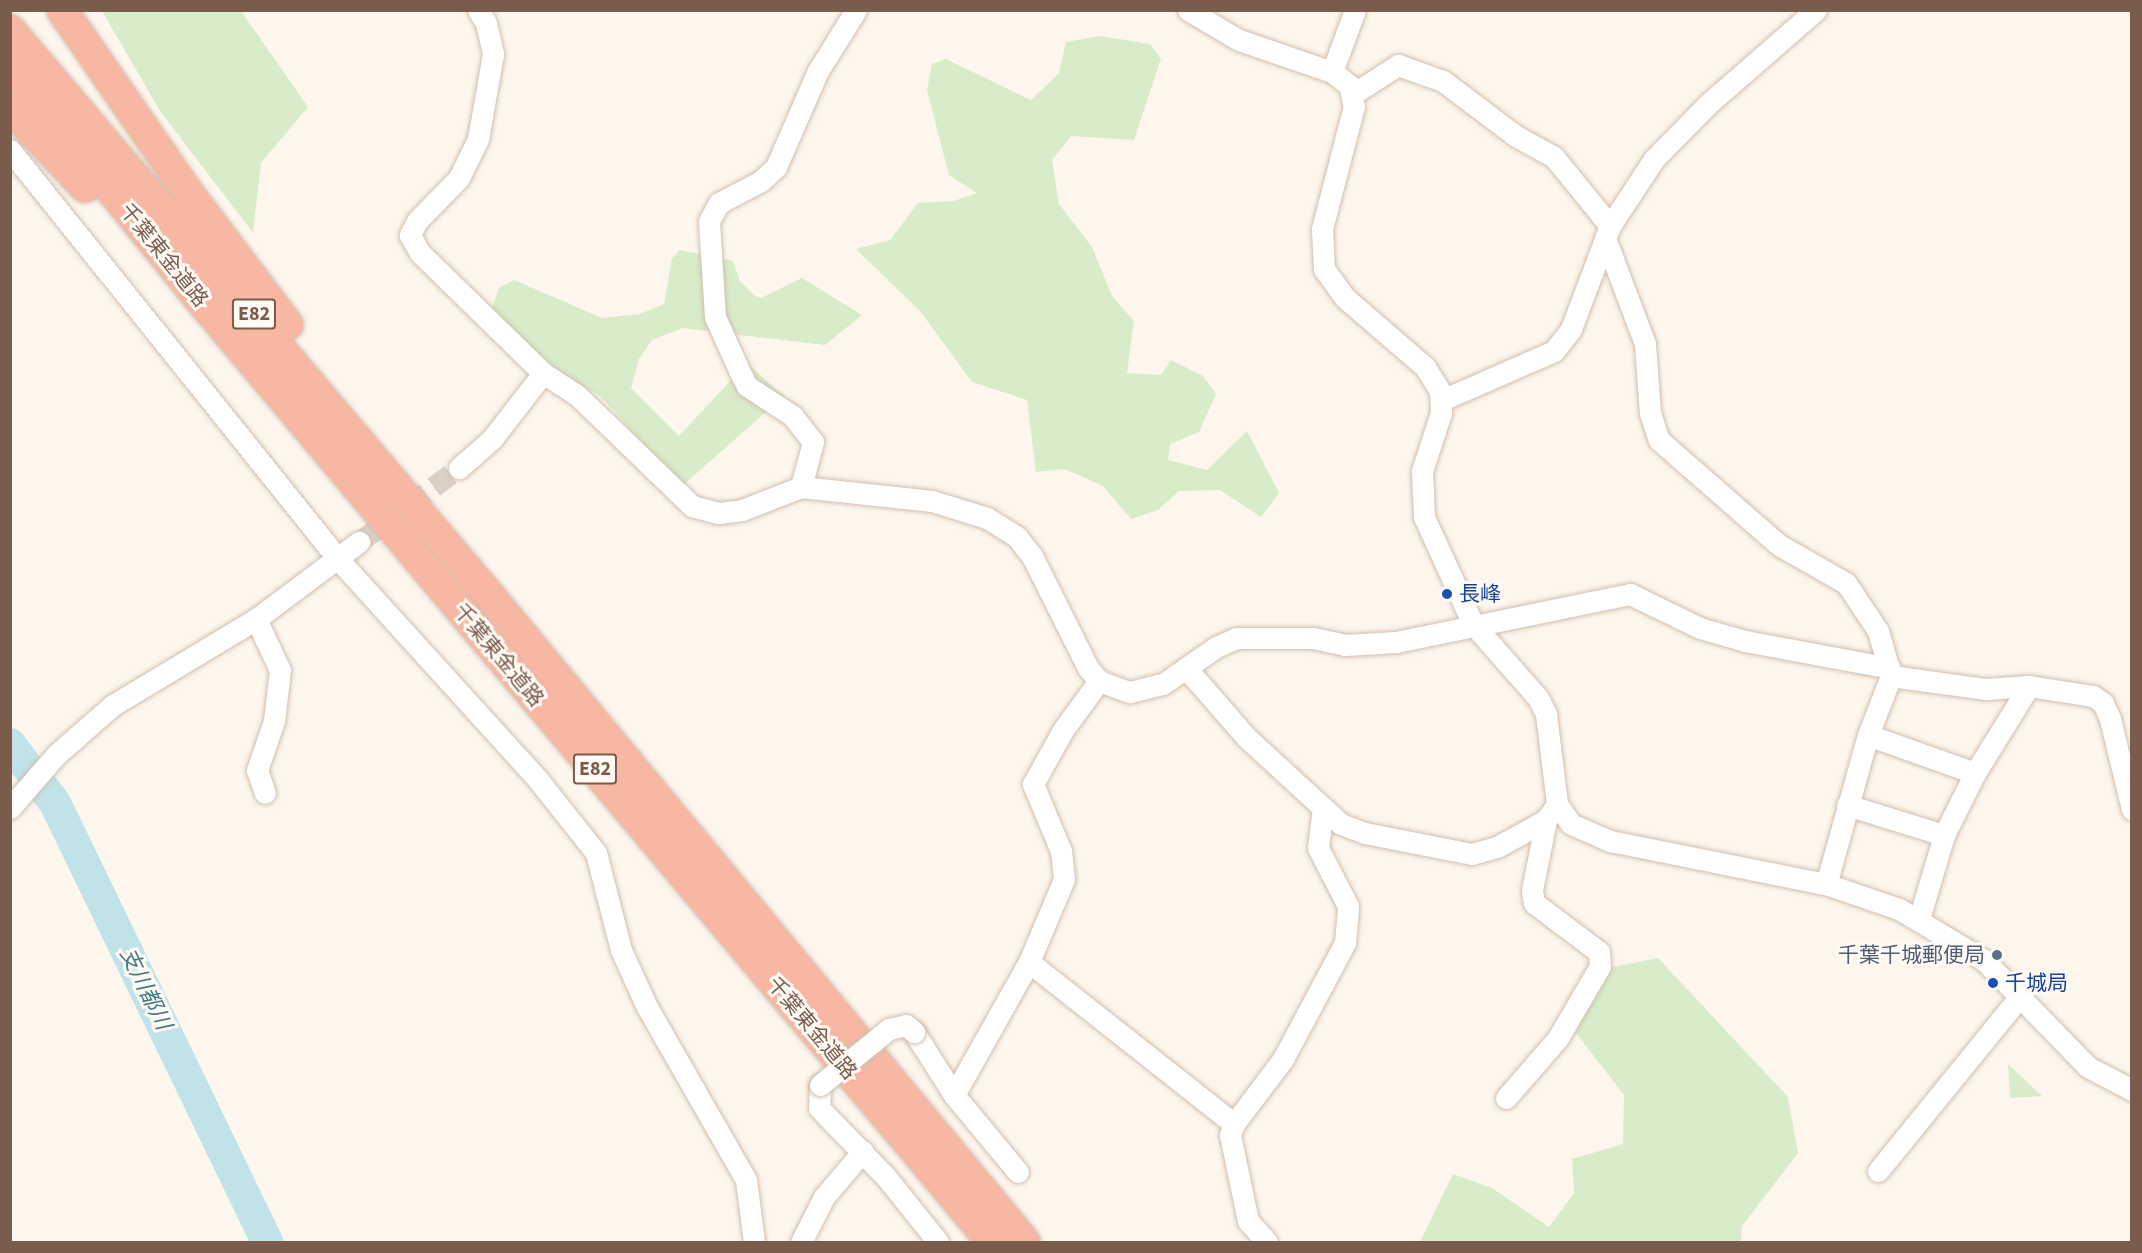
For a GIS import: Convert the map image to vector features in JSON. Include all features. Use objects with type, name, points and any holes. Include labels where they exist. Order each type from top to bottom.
[{"type":"highway","name":"E82","points":[[62,10],[276,310],[435,507],[494,601]]},
{"type":"highway","name":"E82","points":[[10,30],[494,601]]},
{"type":"highway","name":"千葉東金道路","points":[[10,65],[197,296],[992,1242]]},
{"type":"highway","points":[[10,108],[129,234],[197,296]]},
{"type":"highway","name":"千葉東金道路","points":[[494,601],[1025,1242]]},
{"type":"street","points":[[801,488],[813,441],[793,416],[747,386],[739,370],[715,317],[709,221],[719,203],[761,181],[776,166],[818,71],[856,10]]},
{"type":"street","points":[[1188,10],[1281,58],[1342,77],[1353,94],[1351,118],[1322,229],[1324,269],[1344,297],[1425,367],[1442,400],[1422,471],[1424,517],[1473,624],[1538,698],[1546,714],[1552,812],[1532,890],[1534,903],[1599,952],[1600,966],[1558,1038],[1506,1098]]},
{"type":"street","points":[[1332,72],[1355,10]]},
{"type":"street","points":[[1442,400],[1554,351],[1571,329],[1608,232],[1654,159],[1707,105],[1816,10]]},
{"type":"street","points":[[485,14],[492,54],[478,139],[459,178],[417,221],[410,235],[420,253],[543,373],[577,394],[693,506],[719,513],[742,510],[801,488],[959,507],[1017,537],[1099,681],[1115,689],[1148,690],[1236,638],[1313,638],[1345,645],[1396,642],[1473,624],[1630,594],[1700,628],[1745,641],[1890,672],[1986,689],[2029,686],[2080,691],[2103,703],[2132,809]]},
{"type":"street","points":[[1353,94],[1398,65],[1443,81],[1516,136],[1554,157],[1608,232],[1645,344],[1650,413],[1659,440],[1779,545],[1846,583],[1878,631],[1890,672],[1868,735],[1826,884]]},
{"type":"street","points":[[10,150],[338,559],[539,781],[596,853],[621,950],[647,1007],[746,1180],[754,1242]]},
{"type":"street","points":[[459,468],[492,439],[543,373]]},
{"type":"street","points":[[10,808],[57,754],[113,705],[256,619],[359,542]]},
{"type":"street","points":[[256,619],[280,670],[274,721],[257,770],[265,793]]},
{"type":"street","points":[[1186,668],[1246,736],[1341,824],[1365,833],[1472,854],[1497,847],[1552,812]]},
{"type":"street","points":[[954,1095],[1029,962],[1064,879],[1060,851],[1033,784],[1063,730],[1099,681]]},
{"type":"street","points":[[1919,919],[1944,835],[1975,773],[2029,686]]},
{"type":"street","points":[[1868,735],[1975,773]]},
{"type":"street","points":[[1847,805],[1944,835]]},
{"type":"street","points":[[1267,1242],[1248,1221],[1230,1135],[1234,1124],[1283,1059],[1345,944],[1348,906],[1318,848],[1323,808]]},
{"type":"street","points":[[1552,812],[1600,839],[1826,884],[1899,909],[1984,960],[2088,1067],[2132,1090]]},
{"type":"street","points":[[1029,962],[1234,1124]]},
{"type":"street","points":[[1878,1171],[2020,996]]},
{"type":"street","points":[[938,1242],[863,1151],[819,1107],[820,1085],[889,1029],[906,1025],[914,1032],[954,1095],[1018,1172]]},
{"type":"street","points":[[801,1242],[836,1179],[863,1151]]},
{"type":"green space","points":[[102,11],[241,11],[308,107],[261,163],[253,233],[160,111]]},
{"type":"green space","points":[[1100,36],[1150,44],[1161,59],[1134,140],[1071,136],[1052,160],[1059,204],[1092,247],[1112,296],[1134,321],[1127,373],[1161,375],[1171,360],[1203,376],[1216,394],[1199,432],[1170,444],[1168,460],[1207,470],[1247,431],[1279,493],[1261,517],[1220,490],[1179,491],[1158,510],[1131,519],[1103,486],[1065,469],[1036,472],[1027,400],[972,382],[920,311],[856,249],[890,240],[918,203],[954,201],[977,193],[949,175],[927,90],[932,64],[946,59],[1031,100],[1059,73],[1066,42]]},
{"type":"green space","points":[[680,250],[733,261],[740,281],[755,296],[761,298],[802,278],[862,315],[825,345],[682,328],[652,340],[639,359],[631,388],[679,436],[747,363],[784,396],[682,486],[600,396],[551,368],[492,308],[499,288],[514,280],[602,318],[640,314],[664,304],[672,258]]},
{"type":"green space","points":[[1658,958],[1788,1097],[1798,1153],[1742,1226],[1741,1242],[1420,1242],[1453,1174],[1492,1188],[1549,1227],[1574,1193],[1572,1159],[1623,1144],[1624,1095],[1576,1033],[1598,970]]},
{"type":"green space","points":[[2008,1064],[2042,1096],[2010,1098]]},
{"type":"waterway","name":"支川都川","points":[[10,744],[55,803],[267,1242]]},
{"type":"tunnel","points":[[359,542],[459,468]]},
{"type":"place","name":"長峰","points":[[1447,594]]},
{"type":"place","name":"千葉千城郵便局","points":[[1997,955]]},
{"type":"place","name":"千城局","points":[[1993,983]]}]
